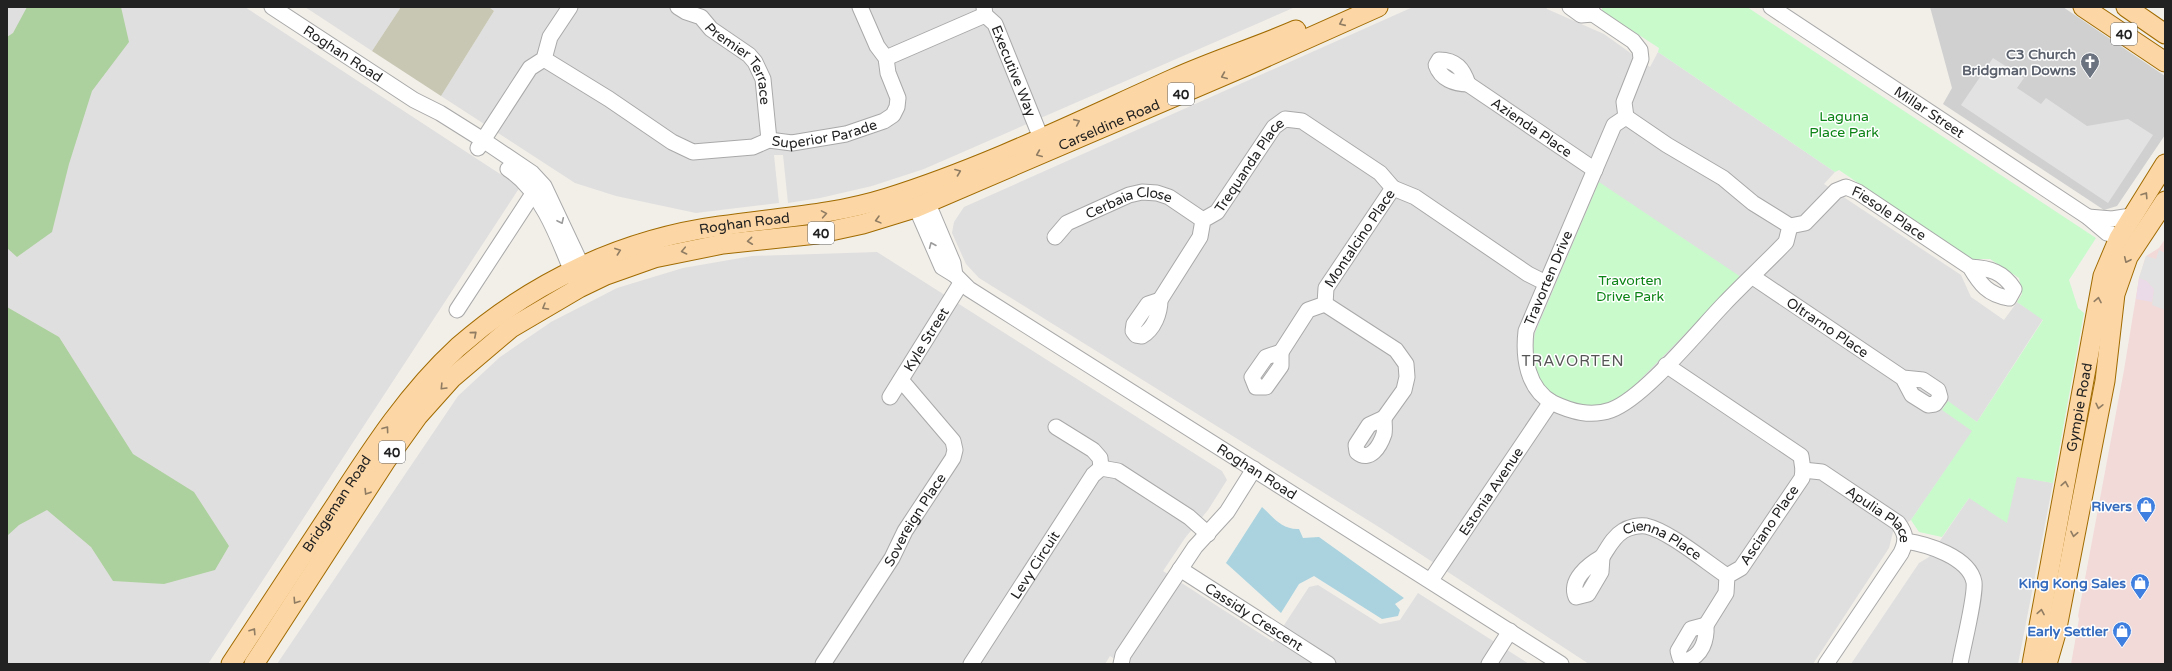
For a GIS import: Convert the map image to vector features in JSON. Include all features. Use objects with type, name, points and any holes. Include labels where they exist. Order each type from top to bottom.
[{"type":"main road","name":"Carseldine Road","points":[[918,197],[1042,138],[1213,61],[1279,38],[1347,7]]},
{"type":"main road","name":"Carseldine Road","points":[[918,197],[983,178],[1246,66],[1378,7]]},
{"type":"main road","name":"40","points":[[2084,7],[2165,62]]},
{"type":"main road","name":"40","points":[[2126,7],[2165,34]]},
{"type":"main road","name":"Gympie Road","points":[[2032,664],[2099,295],[2106,266],[2131,216],[2165,164]]},
{"type":"main road","name":"Roghan Road","points":[[577,268],[628,248],[692,230],[822,214],[918,197]]},
{"type":"main road","name":"Roghan Road","points":[[584,285],[631,266],[676,252],[723,244],[817,234],[864,224],[918,197]]},
{"type":"main road","name":"Gympie Road","points":[[2047,664],[2056,633],[2105,381],[2115,294],[2128,257],[2165,201]]},
{"type":"main road","name":"Bridgeman Road","points":[[231,664],[374,446],[423,383],[459,346],[486,325],[524,298],[577,268]]},
{"type":"main road","name":"Bridgeman Road","points":[[254,664],[402,437],[433,398],[469,362],[511,328],[584,285]]},
{"type":"street","name":"Roghan Road","points":[[272,7],[414,100],[440,113],[480,145],[521,165],[537,187],[545,212],[577,268],[584,285]]},
{"type":"street","points":[[480,145],[530,68],[544,59],[550,37],[570,7]]},
{"type":"street","name":"Premier Terrace","points":[[678,7],[686,12],[704,12],[711,29],[749,55],[760,70],[763,79],[769,140]]},
{"type":"street","name":"Superior Parade","points":[[544,59],[609,99],[672,142],[693,152],[753,147],[769,140],[792,143],[846,134],[893,115],[897,107],[898,98],[888,73],[886,58],[877,46],[860,7]]},
{"type":"street","points":[[1570,7],[1581,14],[1592,11],[1633,41],[1640,50],[1641,60],[1624,102],[1626,117],[1667,145],[1723,178],[1753,203],[1790,226]]},
{"type":"street","name":"Millar Street","points":[[1771,7],[2088,217],[2107,233],[2129,240],[2140,238]]},
{"type":"street","points":[[886,58],[985,11]]},
{"type":"street","name":"Executive Way","points":[[985,11],[995,24],[1042,138]]},
{"type":"street","name":"Azienda Place","points":[[1468,84],[1595,170]]},
{"type":"street","name":"Travorten Drive","points":[[1626,117],[1614,125],[1526,331],[1524,350],[1527,367],[1533,382],[1541,395],[1551,402],[1568,410],[1581,413],[1612,410],[1630,400],[1786,242],[1790,226]]},
{"type":"street","name":"Trequanda Place","points":[[1160,300],[1200,237],[1203,220],[1216,212],[1274,127],[1285,119],[1302,122],[1311,127],[1380,173],[1392,188]]},
{"type":"street","points":[[457,310],[537,187]]},
{"type":"street","name":"Fiesole Place","points":[[1790,226],[1804,223],[1836,191],[1846,187],[1858,192],[1970,267]]},
{"type":"street","name":"Montalcino Place","points":[[1281,352],[1308,310],[1325,304],[1326,288],[1392,188],[1415,197],[1528,274],[1546,283]]},
{"type":"street","name":"Cerbaia Close","points":[[1055,237],[1068,223],[1129,195],[1142,192],[1157,193],[1169,197],[1203,220]]},
{"type":"street","name":"Roghan Road","points":[[918,197],[942,266],[958,279],[1096,371],[1431,580],[1561,664]]},
{"type":"street","name":"Millar Street","points":[[2088,217],[2112,219],[2131,216]]},
{"type":"street","name":"Oltrarno Place","points":[[1753,276],[1903,378]]},
{"type":"street","name":"Kyle Street","points":[[890,397],[958,279]]},
{"type":"street","points":[[1325,304],[1396,350],[1406,364],[1407,376],[1404,390],[1384,418]]},
{"type":"street","name":"Asciano Place","points":[[1666,365],[1801,456],[1803,470],[1802,478],[1741,568],[1727,576],[1726,593],[1706,624]]},
{"type":"street","name":"Sovereign Place","points":[[823,664],[892,558],[905,531],[954,458],[955,450],[953,441],[901,380]]},
{"type":"street","name":"Estonia Avenue","points":[[1431,580],[1551,402]]},
{"type":"street","points":[[1056,427],[1093,450],[1100,458],[1101,468],[1118,471],[1190,517],[1208,534]]},
{"type":"street","name":"Levy Circuit","points":[[970,664],[1093,475],[1101,468]]},
{"type":"street","points":[[1121,664],[1123,655],[1195,547],[1227,512],[1254,469]]},
{"type":"street","name":"Apulia Place","points":[[1803,470],[1822,472],[1898,523],[1905,533],[1906,541],[1902,553],[1826,664]]},
{"type":"street","name":"Cienna Place","points":[[1602,557],[1613,540],[1623,532],[1633,527],[1645,526],[1660,531],[1727,576]]},
{"type":"street","points":[[1906,541],[1932,546],[1957,560],[1971,573],[1974,590],[1960,664]]},
{"type":"street","name":"Cassidy Crescent","points":[[1180,569],[1328,664]]},
{"type":"street","points":[[1489,664],[1510,632]]},
{"type":"shaded area","points":[[7,7],[245,7],[520,187],[208,664],[7,664]]},
{"type":"shaded area","points":[[305,7],[401,7],[372,51]]},
{"type":"shaded area","points":[[401,7],[489,7],[494,11],[441,96],[372,51]]},
{"type":"shaded area","points":[[489,7],[1293,8],[924,169],[872,186],[820,198],[788,203],[783,155],[774,155],[779,203],[696,213],[616,196],[575,183],[441,96],[494,11]]},
{"type":"shaded area","points":[[1413,7],[1546,7],[1547,9],[1604,34],[1650,67],[1658,52],[1835,172],[1824,184],[1961,275],[1971,297],[2004,320],[2017,302],[2043,319],[1977,422],[1948,402],[1942,409],[1973,431],[1911,520],[1893,532],[1889,548],[1813,664],[1589,664],[1382,529],[979,278],[966,264],[952,233],[954,222],[964,207]]},
{"type":"shaded area","points":[[1930,7],[2063,7],[2165,76],[2165,135],[2117,206],[2104,210],[1943,104],[1952,88]]},
{"type":"shaded area","points":[[1993,58],[2024,78],[2017,88],[2041,104],[2046,98],[2087,126],[2128,119],[2153,135],[2108,203],[1961,105]]},
{"type":"shaded area","points":[[2165,239],[2165,664],[2071,664],[2079,619],[2078,616],[2124,370],[2139,278],[2146,256],[2159,248]]},
{"type":"shaded area","points":[[2159,250],[2165,253],[2165,310],[2152,305],[2154,289],[2147,281],[2139,278],[2146,256],[2156,259]]},
{"type":"shaded area","points":[[877,252],[1222,471],[1227,480],[1208,510],[1185,538],[1163,571],[1273,642],[1309,587],[1318,585],[1380,624],[1400,620],[1418,593],[1529,664],[1122,664],[1110,656],[1105,664],[277,664],[458,396],[500,357],[551,322],[617,288],[683,268],[752,256]]},
{"type":"shaded area","points":[[2139,278],[2147,281],[2154,289],[2152,302],[2136,299]]},
{"type":"shaded area","points":[[2017,476],[2053,483],[2018,664],[1851,664],[1919,563],[1929,557],[1969,498]]},
{"type":"green space","points":[[27,7],[121,7],[129,42],[92,91],[69,164],[52,232],[17,257],[7,248],[7,37],[13,33]]},
{"type":"green space","name":"Laguna Place Park","points":[[1602,7],[1747,7],[2096,238],[2069,280],[2078,308],[2084,313],[2053,483],[2017,477],[2007,523],[1969,498],[1942,537],[1919,532],[1911,520],[1972,431],[1942,410],[1948,401],[1977,422],[2043,320],[2017,302],[2022,294],[2019,278],[1990,259],[1970,259],[1839,170],[1835,172],[1658,52],[1659,48],[1602,11]]},
{"type":"green space","name":"Travorten Drive Park","points":[[1599,182],[1741,277],[1624,396],[1614,402],[1595,407],[1565,401],[1548,390],[1541,383],[1536,374],[1532,356],[1535,333]]},
{"type":"green space","points":[[7,307],[59,337],[133,454],[194,492],[229,546],[215,570],[164,584],[113,581],[91,547],[47,510],[19,525],[7,536]]},
{"type":"water","points":[[1262,507],[1274,519],[1283,525],[1293,529],[1299,529],[1303,538],[1319,537],[1404,598],[1395,604],[1400,610],[1398,616],[1382,619],[1314,576],[1299,584],[1281,613],[1226,563]]},
{"type":"place","name":"C3 Church Bridgman Downs","points":[[2090,79]]},
{"type":"place","name":"Rivers","points":[[2146,523]]},
{"type":"place","name":"King Kong Sales","points":[[2140,600]]},
{"type":"place","name":"Early Settler","points":[[2122,648]]},
{"type":"district","name":"TRAVORTEN","points":[[1573,361]]}]
